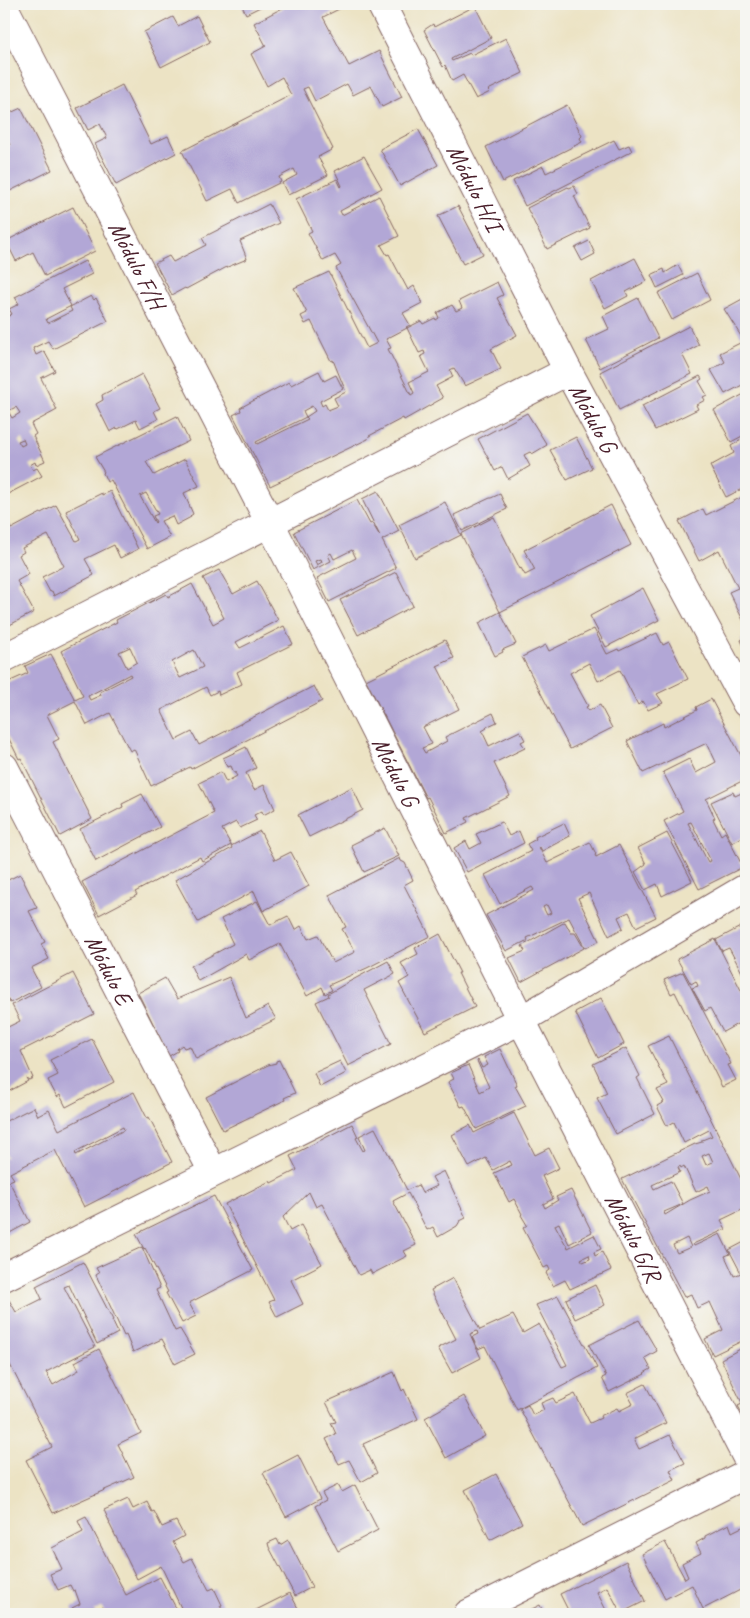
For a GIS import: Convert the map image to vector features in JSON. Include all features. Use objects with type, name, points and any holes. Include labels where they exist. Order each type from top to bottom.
[{"type":"street","name":"Módulo H/I","points":[[381,4],[568,371]]},
{"type":"street","name":"Módulo F/H","points":[[4,7],[270,524]]},
{"type":"street","points":[[4,658],[568,371]]},
{"type":"street","name":"Módulo G","points":[[568,371],[746,703]]},
{"type":"street","name":"Módulo G","points":[[270,524],[521,1020]]},
{"type":"street","name":"Módulo E","points":[[4,767],[213,1172]]},
{"type":"street","points":[[4,1277],[521,1020],[746,888]]},
{"type":"street","name":"Módulo G/R","points":[[521,1020],[746,1456]]},
{"type":"street","points":[[468,1614],[746,1474]]},
{"type":"building","points":[[241,4],[266,4],[246,14]]},
{"type":"building","points":[[290,4],[349,4],[323,17],[349,66],[379,51],[402,97],[382,107],[371,86],[353,95],[347,84],[315,101],[308,87],[303,89],[333,149],[318,157],[328,175],[288,195],[282,183],[297,175],[294,169],[279,177],[281,182],[239,203],[232,189],[207,201],[182,151],[291,95],[282,77],[267,86],[251,54],[266,46],[254,23]]},
{"type":"building","points":[[475,6],[491,38],[451,59],[452,61],[470,53],[471,55],[506,38],[523,73],[488,90],[490,92],[476,99],[463,75],[452,81],[445,65],[443,67],[424,30],[433,24],[434,27]]},
{"type":"building","points":[[197,16],[210,42],[161,67],[144,32],[173,17],[178,26]]},
{"type":"building","points":[[122,85],[151,144],[168,136],[176,153],[116,185],[95,144],[107,138],[100,124],[88,130],[77,108]]},
{"type":"building","points":[[567,105],[582,136],[580,138],[582,142],[503,182],[486,147]]},
{"type":"building","points":[[21,108],[52,170],[4,194],[4,148],[10,145],[9,143],[4,146],[4,116]]},
{"type":"building","points":[[418,129],[438,165],[400,186],[380,149]]},
{"type":"building","points":[[614,140],[619,149],[629,145],[632,151],[525,206],[513,181],[543,166],[546,173]]},
{"type":"building","points":[[364,156],[382,188],[340,211],[342,215],[379,196],[399,236],[381,245],[387,255],[389,254],[408,290],[414,286],[422,303],[403,313],[410,325],[407,328],[421,321],[423,324],[435,318],[436,320],[439,318],[437,313],[452,305],[456,311],[462,308],[459,301],[497,282],[503,295],[497,298],[517,335],[491,349],[501,369],[465,386],[454,368],[450,370],[453,377],[436,386],[443,398],[404,420],[403,418],[369,436],[368,439],[270,486],[233,415],[241,411],[240,408],[289,382],[291,385],[319,371],[324,381],[336,375],[343,389],[320,401],[322,406],[325,404],[328,410],[338,406],[334,398],[346,392],[333,360],[331,361],[311,321],[305,324],[301,316],[307,313],[294,288],[329,272],[367,348],[377,343],[336,268],[341,265],[335,255],[323,261],[308,233],[312,231],[296,199],[337,179],[341,187],[335,171]],"holes":[[[407,328],[419,353],[424,351],[425,354],[421,356],[429,372],[409,382],[414,393],[411,395],[388,349],[391,348],[386,339]],[[312,406],[315,411],[306,417],[303,411]],[[306,417],[308,419],[257,444],[256,442]]]},
{"type":"building","points":[[574,186],[578,194],[574,196],[590,228],[547,249],[527,208],[568,187]]},
{"type":"building","points":[[269,204],[279,223],[240,241],[247,259],[172,295],[155,263],[169,256],[173,262],[206,245],[202,238]]},
{"type":"building","points":[[458,206],[483,254],[463,264],[438,216]]},
{"type":"building","points":[[73,207],[95,251],[45,276],[33,252],[16,261],[6,241]]},
{"type":"building","points":[[589,241],[595,254],[582,261],[575,248]]},
{"type":"building","points":[[635,258],[647,281],[626,292],[628,296],[605,308],[591,281]]},
{"type":"building","points":[[85,261],[92,274],[62,289],[71,306],[46,319],[48,323],[72,311],[70,307],[91,296],[94,300],[96,298],[108,321],[53,349],[48,341],[33,348],[36,355],[44,351],[55,371],[41,378],[57,410],[31,424],[36,434],[33,436],[45,461],[36,465],[35,462],[30,465],[33,470],[37,468],[42,476],[4,496],[4,319],[12,314],[9,309],[19,304],[15,297]],"holes":[[[16,407],[20,413],[12,418],[8,411]],[[23,439],[25,444],[21,446],[18,441]]]},
{"type":"building","points":[[678,265],[683,275],[657,288],[651,275],[664,269],[665,273]]},
{"type":"building","points":[[697,273],[710,300],[672,320],[658,293]]},
{"type":"building","points":[[746,297],[746,383],[725,394],[711,370],[725,362],[720,353],[744,341],[724,309]]},
{"type":"building","points":[[638,298],[658,338],[600,368],[586,340],[609,329],[603,316]]},
{"type":"building","points":[[689,326],[699,345],[682,354],[692,374],[619,410],[600,372]]},
{"type":"building","points":[[142,374],[160,408],[154,411],[158,419],[140,428],[136,420],[110,432],[96,404],[103,400],[102,395]]},
{"type":"building","points":[[700,376],[702,379],[699,381],[707,395],[703,397],[705,400],[696,405],[698,409],[655,430],[642,406]]},
{"type":"building","points":[[746,393],[746,434],[731,442],[714,410]]},
{"type":"building","points":[[527,413],[547,445],[532,454],[530,452],[524,455],[530,466],[508,479],[502,467],[495,471],[478,439]]},
{"type":"building","points":[[177,416],[189,441],[146,462],[154,475],[185,459],[199,486],[184,493],[193,514],[176,525],[172,516],[161,521],[170,537],[147,549],[111,480],[107,482],[104,472],[95,457]],"holes":[[[146,493],[158,514],[153,516],[155,523],[140,496]]]},
{"type":"building","points":[[576,437],[592,468],[567,480],[550,450]]},
{"type":"building","points":[[746,437],[746,487],[726,497],[710,466],[734,453],[731,446]]},
{"type":"building","points":[[110,491],[138,549],[120,558],[114,545],[85,559],[94,575],[54,596],[42,577],[64,566],[48,535],[22,548],[24,552],[19,555],[29,574],[17,581],[34,612],[4,628],[4,567],[6,566],[4,558],[4,519],[6,519],[11,529],[56,505],[76,541],[80,539],[66,511]]},
{"type":"building","points":[[378,491],[399,531],[382,540],[396,568],[329,602],[317,578],[356,558],[352,550],[334,559],[331,553],[328,555],[331,561],[313,570],[294,532],[357,500],[370,524],[372,523],[380,536],[362,499]],"holes":[[[321,559],[322,562],[317,565],[315,561]]]},
{"type":"building","points":[[500,494],[507,509],[462,531],[454,515]]},
{"type":"building","points":[[746,495],[746,626],[729,592],[738,588],[719,550],[699,561],[679,521],[703,509],[706,515]]},
{"type":"building","points":[[445,502],[461,535],[415,558],[399,525]]},
{"type":"building","points":[[611,505],[631,545],[500,612],[461,534],[494,517],[520,569],[525,575],[535,570],[524,550]]},
{"type":"building","points":[[219,570],[233,594],[257,581],[278,620],[236,642],[240,648],[284,626],[293,644],[237,672],[242,684],[219,695],[218,691],[210,695],[206,687],[161,710],[176,740],[192,732],[199,745],[314,686],[322,701],[191,769],[190,767],[151,786],[134,749],[130,751],[110,713],[87,725],[75,701],[47,715],[59,739],[53,742],[92,819],[60,836],[21,758],[19,759],[4,729],[4,684],[28,673],[25,666],[51,654],[75,700],[83,696],[61,651],[166,594],[168,597],[192,584],[213,624],[224,618],[203,578]],"holes":[[[130,647],[137,662],[127,668],[119,652]],[[194,650],[203,667],[180,678],[172,662]],[[130,674],[131,676],[100,692],[101,695],[90,700],[88,696]]]},
{"type":"building","points":[[396,572],[413,606],[358,635],[340,600]]},
{"type":"building","points":[[643,588],[659,620],[606,647],[590,616]]},
{"type":"building","points":[[500,612],[516,644],[502,650],[503,652],[495,656],[479,623]]},
{"type":"building","points":[[594,629],[607,654],[618,649],[619,651],[657,633],[663,645],[669,642],[688,679],[657,694],[663,703],[648,710],[643,701],[638,705],[620,670],[598,681],[589,663],[570,673],[589,711],[600,705],[612,728],[570,749],[522,657],[546,645],[549,651]]},
{"type":"building","points":[[746,637],[746,651],[741,640]]},
{"type":"building","points":[[445,640],[454,658],[437,666],[459,709],[423,727],[432,744],[422,748],[425,753],[447,741],[445,737],[493,713],[497,722],[482,731],[489,746],[520,731],[525,740],[521,742],[525,748],[494,763],[510,796],[466,818],[468,822],[446,833],[428,797],[426,798],[366,680]]},
{"type":"building","points":[[711,699],[746,765],[746,779],[706,799],[721,835],[725,832],[743,867],[699,889],[664,821],[683,811],[663,772],[689,759],[696,773],[716,762],[707,743],[643,773],[627,741],[663,723],[664,727],[697,710],[696,707]],"holes":[[[691,822],[711,861],[708,862],[688,823]]]},
{"type":"building","points":[[246,747],[256,768],[246,773],[254,790],[264,785],[275,809],[263,815],[262,811],[254,815],[257,820],[240,828],[236,822],[222,829],[231,845],[202,861],[200,857],[135,892],[137,895],[99,915],[82,882],[214,813],[199,783],[221,772],[226,782],[237,776],[231,766],[227,767],[223,758]]},
{"type":"building","points":[[352,787],[363,810],[309,837],[298,815]]},
{"type":"building","points":[[746,791],[746,841],[744,836],[732,843],[711,802],[733,792],[735,796]]},
{"type":"building","points":[[142,794],[160,827],[96,861],[80,829],[123,807],[122,804]]},
{"type":"building","points":[[502,822],[509,836],[519,831],[524,843],[467,872],[454,848],[466,841],[470,849],[481,843],[476,834]]},
{"type":"building","points":[[564,823],[570,836],[542,851],[539,847],[547,863],[590,842],[596,857],[619,845],[656,917],[636,927],[629,912],[618,917],[623,928],[609,936],[589,893],[578,898],[599,941],[585,948],[569,918],[527,938],[528,940],[506,951],[486,915],[534,890],[532,887],[500,904],[485,875],[531,851],[527,844],[536,839],[535,837]],"holes":[[[547,905],[551,913],[547,915],[543,907]]]},
{"type":"building","points":[[385,828],[399,856],[364,872],[351,845]]},
{"type":"building","points":[[260,831],[275,860],[291,852],[309,886],[263,911],[254,891],[198,922],[175,880]]},
{"type":"building","points":[[667,833],[692,881],[662,896],[657,884],[645,890],[635,872],[646,864],[638,848]]},
{"type":"building","points":[[400,858],[405,863],[413,880],[404,885],[430,936],[329,985],[332,990],[325,994],[322,987],[307,996],[280,944],[249,960],[246,954],[198,981],[191,966],[233,944],[221,919],[257,901],[270,925],[288,916],[295,930],[301,926],[308,939],[318,935],[333,963],[355,952],[342,929],[346,927],[329,895]]},
{"type":"building","points":[[4,872],[8,880],[20,874],[37,908],[29,911],[45,942],[41,944],[49,959],[31,968],[41,987],[10,1003],[4,993]]},
{"type":"building","points":[[565,922],[571,933],[575,933],[584,948],[521,982],[509,958],[525,951],[522,946]]},
{"type":"building","points":[[746,924],[746,980],[729,948],[722,951],[716,940]]},
{"type":"building","points":[[440,934],[475,1007],[425,1032],[399,983],[409,977],[401,963],[418,954],[415,948]]},
{"type":"building","points":[[715,939],[746,1000],[746,1019],[723,1032],[710,1008],[705,1011],[692,988],[698,986],[696,981],[691,984],[677,959]]},
{"type":"building","points":[[388,961],[395,974],[364,990],[391,1044],[348,1066],[316,1002]]},
{"type":"building","points":[[683,972],[731,1064],[728,1065],[736,1080],[722,1087],[675,992],[671,994],[664,980]]},
{"type":"building","points":[[73,973],[94,1014],[21,1051],[33,1078],[29,1080],[26,1078],[28,1081],[4,1094],[4,1029],[20,1021],[12,1005]]},
{"type":"building","points":[[229,977],[246,1018],[268,1006],[276,1019],[196,1059],[190,1046],[184,1048],[182,1045],[177,1049],[178,1051],[169,1056],[138,993],[165,978],[177,999]]},
{"type":"building","points":[[601,998],[624,1044],[598,1058],[575,1012]]},
{"type":"building","points":[[669,1036],[746,1189],[746,1208],[721,1220],[726,1229],[693,1244],[694,1246],[720,1234],[730,1254],[725,1256],[734,1276],[741,1273],[729,1250],[746,1241],[746,1339],[713,1355],[705,1339],[723,1330],[710,1302],[697,1308],[691,1294],[684,1297],[622,1179],[712,1136],[709,1130],[684,1143],[674,1122],[667,1126],[657,1106],[664,1102],[657,1090],[668,1085],[648,1046]],"holes":[[[709,1153],[713,1162],[706,1165],[702,1156]],[[684,1166],[696,1192],[708,1186],[710,1191],[665,1215],[664,1212],[683,1204],[671,1181],[654,1189],[652,1185],[680,1172],[678,1167]],[[687,1238],[691,1247],[677,1253],[673,1245]]]},
{"type":"building","points":[[92,1039],[114,1082],[66,1107],[60,1095],[57,1097],[48,1080],[58,1075],[50,1060]]},
{"type":"building","points":[[626,1048],[640,1076],[637,1078],[655,1114],[616,1134],[597,1098],[607,1093],[593,1064]]},
{"type":"building","points":[[500,1049],[517,1085],[515,1086],[526,1106],[476,1129],[464,1106],[461,1107],[448,1082],[454,1079],[451,1073],[468,1065],[480,1092],[489,1087],[477,1061],[482,1068],[488,1065],[484,1057]]},
{"type":"building","points":[[279,1060],[295,1093],[284,1098],[285,1100],[223,1130],[206,1097]]},
{"type":"building","points":[[340,1061],[346,1073],[320,1087],[314,1073]]},
{"type":"building","points":[[134,1092],[172,1162],[84,1207],[55,1150],[10,1173],[14,1179],[9,1181],[30,1222],[4,1236],[4,1158],[7,1157],[4,1151],[4,1129],[6,1128],[4,1122],[34,1107],[38,1116],[49,1110],[59,1130]],"holes":[[[123,1127],[124,1130],[76,1155],[75,1152]]]},
{"type":"building","points":[[514,1113],[535,1155],[549,1148],[559,1168],[542,1176],[553,1199],[543,1204],[545,1208],[558,1200],[556,1197],[571,1190],[592,1232],[569,1244],[559,1223],[555,1225],[568,1248],[594,1235],[601,1249],[594,1252],[595,1256],[602,1252],[611,1270],[570,1289],[565,1280],[553,1286],[546,1273],[550,1270],[548,1266],[544,1268],[523,1228],[527,1225],[522,1214],[514,1199],[509,1202],[494,1173],[512,1165],[510,1161],[493,1170],[486,1158],[469,1167],[452,1135],[470,1125],[474,1133]],"holes":[[[589,1255],[590,1259],[583,1262],[581,1259]]]},
{"type":"building","points":[[352,1124],[358,1137],[356,1138],[363,1151],[365,1150],[359,1136],[375,1128],[407,1190],[418,1185],[422,1193],[437,1186],[432,1177],[444,1171],[466,1218],[460,1221],[457,1226],[438,1237],[433,1227],[427,1230],[408,1193],[393,1201],[416,1245],[404,1251],[407,1256],[372,1274],[370,1270],[359,1275],[322,1204],[316,1207],[309,1192],[283,1217],[290,1231],[301,1225],[322,1264],[291,1280],[303,1304],[277,1317],[269,1302],[274,1300],[225,1204],[270,1181],[271,1183],[297,1170],[290,1156]]},
{"type":"building","points":[[214,1196],[253,1270],[189,1303],[196,1316],[182,1323],[166,1293],[168,1292],[136,1234]]},
{"type":"building","points":[[142,1247],[160,1288],[156,1290],[175,1331],[180,1329],[195,1354],[175,1364],[162,1339],[133,1352],[96,1275],[99,1273],[96,1268]]},
{"type":"building","points":[[83,1262],[118,1333],[97,1344],[69,1285],[64,1287],[95,1347],[46,1372],[53,1385],[79,1370],[75,1362],[99,1349],[141,1433],[118,1444],[134,1477],[53,1513],[26,1460],[52,1447],[4,1353],[4,1303],[9,1300],[16,1312],[42,1299],[36,1286]]},
{"type":"building","points":[[453,1278],[480,1330],[513,1315],[523,1333],[539,1324],[562,1367],[567,1365],[536,1305],[558,1296],[597,1368],[517,1410],[485,1346],[478,1349],[472,1337],[478,1334],[477,1331],[470,1334],[481,1358],[452,1373],[438,1348],[456,1339],[431,1290]]},
{"type":"building","points":[[595,1285],[605,1305],[575,1319],[566,1299]]},
{"type":"building","points":[[639,1320],[657,1351],[645,1358],[651,1369],[645,1374],[609,1392],[602,1378],[606,1376],[589,1345]]},
{"type":"building","points":[[746,1346],[746,1421],[738,1406],[744,1403],[742,1403],[721,1359]]},
{"type":"building","points":[[394,1372],[402,1391],[404,1389],[418,1419],[363,1444],[377,1473],[361,1482],[349,1460],[339,1464],[326,1439],[336,1434],[331,1423],[336,1422],[326,1402]]},
{"type":"building","points":[[645,1384],[666,1423],[634,1439],[639,1449],[670,1435],[685,1463],[670,1470],[675,1480],[582,1526],[520,1409],[528,1405],[533,1415],[544,1410],[541,1403],[553,1398],[556,1403],[575,1394],[590,1423],[617,1408],[619,1411],[633,1404],[627,1393]]},
{"type":"building","points":[[464,1396],[485,1436],[446,1458],[425,1418]]},
{"type":"building","points":[[298,1455],[320,1499],[286,1517],[263,1473]]},
{"type":"building","points":[[496,1474],[522,1523],[490,1540],[465,1490]]},
{"type":"building","points":[[338,1485],[342,1492],[355,1485],[378,1530],[338,1551],[315,1506],[326,1500],[322,1493]]},
{"type":"building","points":[[128,1499],[133,1509],[147,1502],[162,1527],[176,1521],[184,1536],[173,1542],[184,1562],[192,1558],[209,1590],[214,1588],[225,1614],[184,1614],[161,1566],[137,1579],[104,1510]]},
{"type":"building","points":[[86,1517],[126,1595],[160,1577],[179,1614],[105,1614],[102,1607],[94,1611],[96,1614],[75,1614],[72,1608],[80,1604],[75,1590],[73,1591],[70,1585],[58,1590],[50,1574],[62,1569],[52,1548],[83,1532],[78,1521]]},
{"type":"building","points":[[729,1524],[732,1532],[744,1526],[746,1531],[746,1587],[703,1609],[692,1585],[665,1599],[642,1554],[665,1542],[685,1579],[688,1577],[682,1563],[701,1553],[696,1543],[705,1538],[705,1536]]},
{"type":"building","points":[[277,1539],[280,1545],[288,1540],[312,1587],[295,1596],[269,1547],[268,1543]]},
{"type":"building","points":[[626,1561],[645,1601],[621,1613],[607,1587],[597,1592],[608,1614],[570,1614],[560,1594]]},
{"type":"building","points":[[290,1593],[301,1614],[248,1614]]},
{"type":"building","points":[[540,1605],[544,1614],[522,1614]]}]
